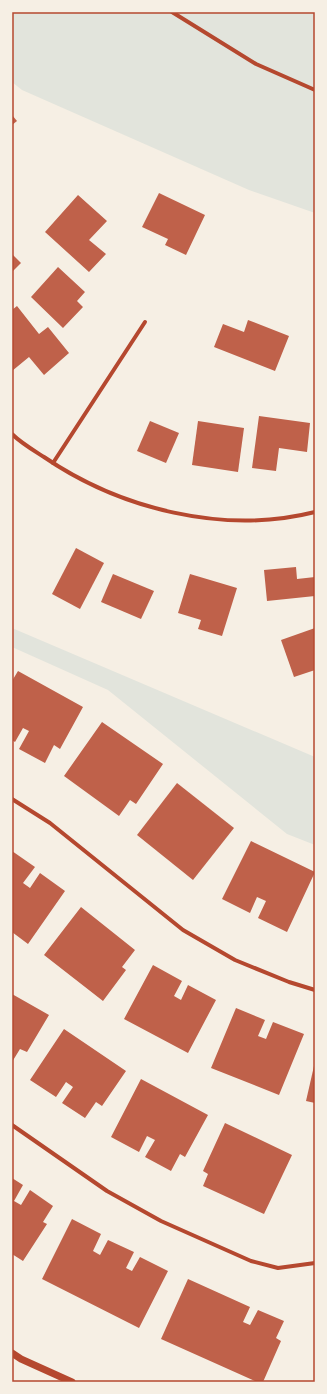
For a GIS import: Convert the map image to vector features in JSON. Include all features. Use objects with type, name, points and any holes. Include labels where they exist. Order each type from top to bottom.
[{"type":"street","points":[[172,12],[256,64],[315,90]]},
{"type":"street","points":[[53,463],[145,322]]},
{"type":"street","points":[[12,434],[83,482],[131,502],[172,512],[217,519],[267,519],[315,512]]},
{"type":"street","points":[[12,799],[50,823],[183,930],[235,960],[289,982],[315,990]]},
{"type":"street","points":[[12,1125],[107,1191],[161,1221],[251,1261],[278,1268],[315,1263]]},
{"type":"street","points":[[12,1353],[21,1359],[72,1382]]},
{"type":"shaded area","points":[[12,12],[315,12],[315,213],[249,190],[22,90],[12,82]]},
{"type":"shaded area","points":[[12,628],[315,757],[315,845],[287,834],[108,690],[12,647]]},
{"type":"building","points":[[12,115],[17,121],[12,125]]},
{"type":"building","points":[[159,193],[205,215],[186,255],[165,245],[168,239],[142,227]]},
{"type":"building","points":[[78,195],[107,221],[89,240],[106,254],[89,272],[45,232]]},
{"type":"building","points":[[12,254],[21,263],[12,272]]},
{"type":"building","points":[[58,267],[85,292],[77,301],[83,307],[63,328],[31,297]]},
{"type":"building","points":[[17,306],[39,334],[48,327],[69,353],[44,375],[29,357],[12,371],[12,310]]},
{"type":"building","points":[[248,320],[289,336],[275,371],[214,347],[223,324],[244,332]]},
{"type":"building","points":[[259,416],[310,423],[307,452],[279,448],[276,471],[252,468]]},
{"type":"building","points":[[150,421],[179,433],[166,463],[137,451]]},
{"type":"building","points":[[198,421],[244,428],[238,472],[192,465]]},
{"type":"building","points":[[76,548],[104,563],[80,609],[52,594]]},
{"type":"building","points":[[296,567],[297,579],[315,577],[315,596],[267,601],[264,570]]},
{"type":"building","points":[[113,574],[154,591],[141,619],[101,602]]},
{"type":"building","points":[[190,574],[237,588],[222,636],[198,629],[201,620],[178,613]]},
{"type":"building","points":[[315,628],[315,670],[294,677],[281,640]]},
{"type":"building","points":[[18,671],[83,707],[60,749],[54,745],[45,763],[19,749],[29,731],[23,728],[15,742],[12,740],[12,681]]},
{"type":"building","points":[[102,722],[163,764],[136,804],[130,800],[119,816],[64,776]]},
{"type":"building","points":[[177,783],[234,828],[193,880],[137,835]]},
{"type":"building","points":[[251,841],[315,872],[287,932],[258,918],[266,901],[257,897],[250,913],[222,899]]},
{"type":"building","points":[[12,851],[35,867],[23,883],[30,888],[40,873],[65,891],[28,944],[12,932]]},
{"type":"building","points":[[81,907],[135,950],[122,967],[126,970],[103,1001],[44,955]]},
{"type":"building","points":[[153,965],[182,981],[174,996],[181,1000],[188,985],[216,1000],[188,1053],[124,1019]]},
{"type":"building","points":[[12,994],[49,1015],[27,1052],[20,1049],[12,1062]]},
{"type":"building","points":[[236,1008],[265,1020],[258,1036],[266,1039],[273,1022],[304,1034],[279,1095],[211,1068]]},
{"type":"building","points":[[64,1029],[126,1071],[102,1106],[96,1102],[85,1118],[62,1103],[73,1087],[66,1082],[56,1097],[30,1080]]},
{"type":"building","points":[[315,1066],[315,1103],[306,1101]]},
{"type":"building","points":[[141,1079],[208,1115],[185,1157],[180,1154],[171,1171],[145,1157],[155,1140],[147,1136],[139,1152],[111,1137]]},
{"type":"building","points":[[225,1123],[292,1155],[264,1214],[203,1186],[208,1174],[203,1171]]},
{"type":"building","points":[[12,1178],[23,1185],[14,1201],[21,1205],[30,1190],[53,1206],[43,1222],[47,1224],[23,1261],[12,1254]]},
{"type":"building","points":[[72,1219],[101,1234],[93,1251],[100,1255],[108,1240],[134,1252],[126,1268],[132,1271],[140,1257],[168,1271],[139,1328],[42,1279]]},
{"type":"building","points":[[188,1279],[250,1307],[243,1322],[250,1325],[258,1310],[284,1321],[276,1338],[281,1341],[263,1382],[257,1382],[161,1339]]}]
